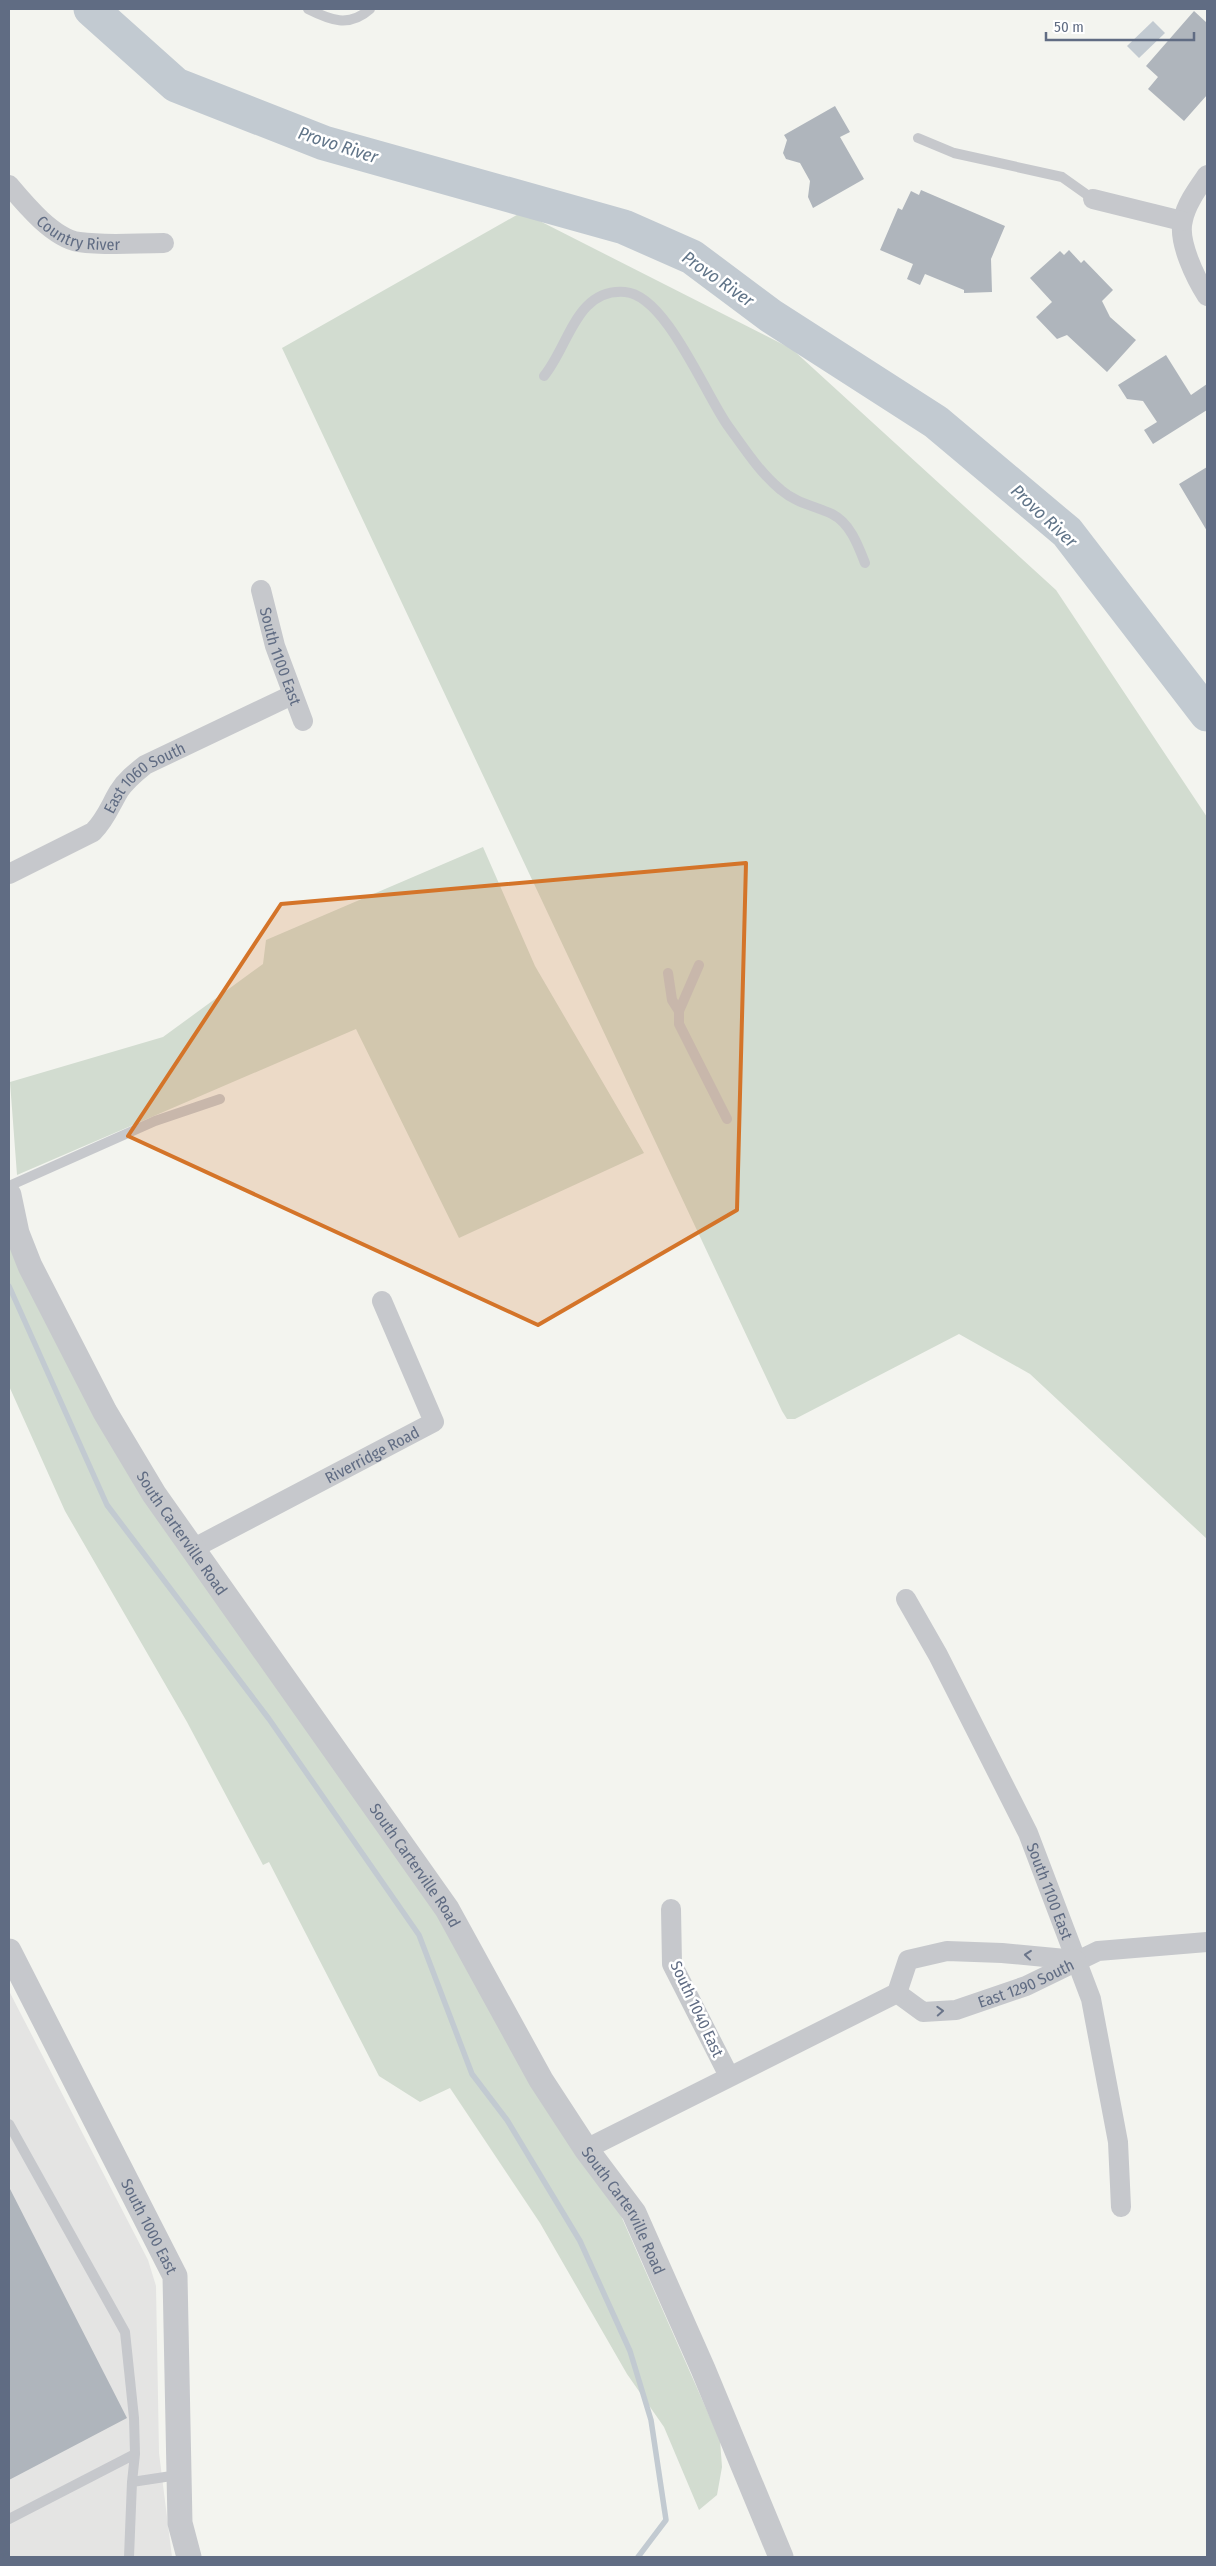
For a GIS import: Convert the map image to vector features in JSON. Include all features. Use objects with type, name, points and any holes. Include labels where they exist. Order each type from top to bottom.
[{"type":"street","points":[[1207,175],[1182,221],[1186,250],[1193,273],[1207,296]]},
{"type":"street","name":"Country River","points":[[9,185],[37,216],[56,231],[78,242],[164,243]]},
{"type":"street","points":[[1092,199],[1182,221]]},
{"type":"street","name":"South 1100 East","points":[[262,590],[275,646],[303,721]]},
{"type":"street","name":"East 1060 South","points":[[9,874],[93,832],[103,822],[118,792],[129,778],[145,765],[292,695]]},
{"type":"street","name":"South Carterville Road","points":[[9,1195],[17,1233],[30,1266],[105,1412],[154,1494],[194,1548],[447,1909],[542,2080],[586,2149],[634,2213],[703,2369],[781,2557]]},
{"type":"street","name":"Riverridge Road","points":[[194,1548],[434,1422],[382,1301]]},
{"type":"street","name":"South 1100 East","points":[[906,1599],[938,1655],[1028,1833],[1091,1999],[1118,2142],[1121,2207]]},
{"type":"street","name":"South 1040 East","points":[[671,1909],[672,1964],[729,2076]]},
{"type":"street","points":[[1076,1960],[1098,1952],[1207,1942]]},
{"type":"street","name":"South 1000 East","points":[[9,1951],[175,2276],[180,2523],[189,2557]]},
{"type":"street","name":"East 1290 South","points":[[947,1951],[1002,1953],[1076,1960],[1026,1986],[956,2010],[923,2012],[897,1993],[908,1960],[947,1951]]},
{"type":"street","points":[[586,2149],[897,1993]]},
{"type":"lane","points":[[308,9],[329,20],[338,21],[356,18],[370,9]]},
{"type":"lane","points":[[918,138],[954,153],[1062,177],[1092,199]]},
{"type":"lane","points":[[544,376],[559,356],[583,310],[593,299],[610,293],[626,292],[638,296],[663,317],[723,418],[767,477],[791,498],[834,515],[849,529],[865,563]]},
{"type":"lane","points":[[699,965],[679,1011],[680,1024],[727,1119]]},
{"type":"lane","points":[[668,973],[672,1000],[679,1011]]},
{"type":"lane","points":[[9,1186],[155,1121],[220,1099]]},
{"type":"lane","points":[[9,2124],[126,2332],[135,2454],[129,2557]]},
{"type":"lane","points":[[9,2519],[135,2454]]},
{"type":"lane","points":[[132,2482],[178,2475]]},
{"type":"highlighted area","points":[[746,863],[737,1210],[538,1325],[128,1136],[281,904]]},
{"type":"shaded area","points":[[1153,21],[1165,33],[1139,58],[1127,46]]},
{"type":"shaded area","points":[[522,212],[792,349],[1056,590],[1207,817],[1207,1539],[1030,1374],[959,1334],[795,1419],[787,1419],[782,1411],[282,348]]},
{"type":"shaded area","points":[[483,847],[535,966],[644,1153],[459,1238],[356,1029],[17,1175],[10,1082],[163,1037],[263,964],[266,940]]},
{"type":"shaded area","points":[[9,1238],[47,1324],[396,1847],[618,2209],[720,2440],[722,2467],[717,2495],[699,2510],[664,2427],[627,2374],[540,2223],[450,2088],[420,2102],[379,2076],[269,1862],[263,1865],[187,1722],[65,1511],[9,1386]]},
{"type":"shaded area","points":[[9,1991],[148,2260],[156,2286],[159,2453],[172,2557],[9,2557]]},
{"type":"building","points":[[1194,11],[1207,23],[1207,95],[1184,121],[1148,89],[1158,77],[1146,66]]},
{"type":"building","points":[[835,106],[850,132],[840,137],[864,179],[813,208],[808,197],[810,181],[800,163],[786,159],[783,153],[787,140],[784,135]]},
{"type":"building","points":[[921,190],[1005,226],[991,259],[992,292],[964,293],[964,290],[925,274],[920,285],[907,279],[913,264],[880,250],[898,208],[902,210],[911,191],[919,195]]},
{"type":"building","points":[[1069,250],[1081,263],[1084,260],[1113,290],[1102,301],[1110,317],[1136,340],[1107,372],[1067,335],[1057,339],[1036,317],[1052,302],[1030,278],[1060,251],[1064,255]]},
{"type":"building","points":[[1166,355],[1191,395],[1207,384],[1207,410],[1153,444],[1144,430],[1157,422],[1143,401],[1127,399],[1118,385]]},
{"type":"building","points":[[1207,467],[1207,531],[1179,484]]},
{"type":"building","points":[[9,2187],[127,2418],[9,2480]]},
{"type":"waterway","name":"Provo River","points":[[91,9],[176,85],[324,143],[624,227],[692,257],[771,316],[936,422],[1067,532],[1207,714]]},
{"type":"waterway","points":[[9,1286],[107,1505],[269,1719],[419,1935],[472,2074],[507,2120],[580,2241],[630,2351],[651,2420],[666,2520],[638,2557]]}]
